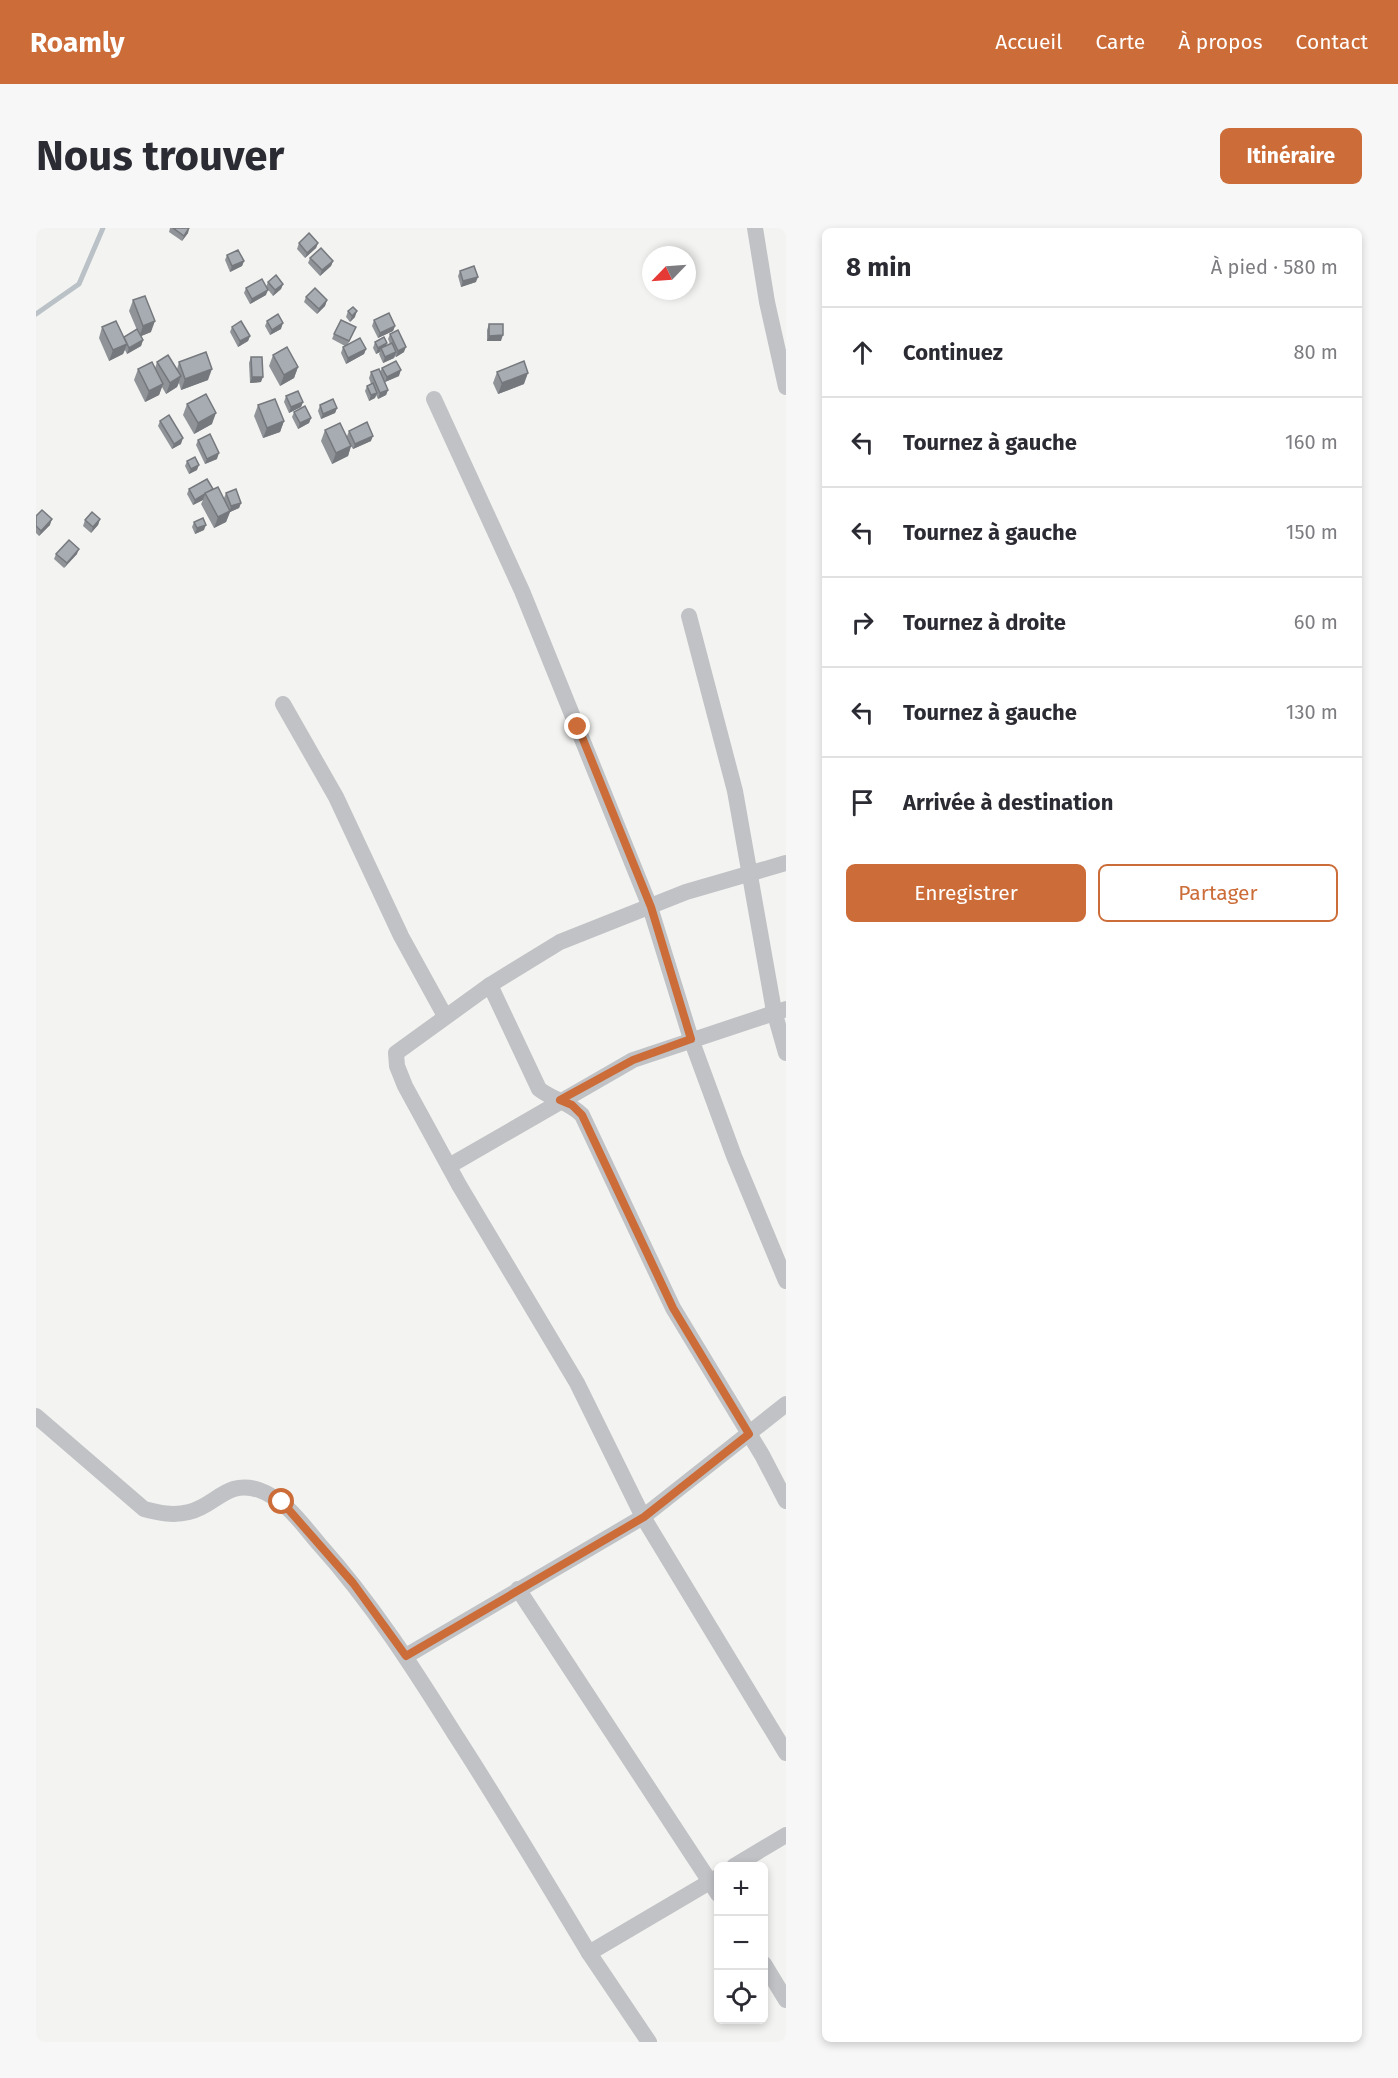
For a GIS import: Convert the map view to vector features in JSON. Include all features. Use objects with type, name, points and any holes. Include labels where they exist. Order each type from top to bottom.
[{"type":"street","points":[[755,228],[780,334],[786,387]]},
{"type":"street","points":[[434,399],[522,591],[651,907],[691,1039],[734,1156],[786,1281]]},
{"type":"street","points":[[689,616],[735,791],[780,1010],[786,1053]]},
{"type":"street","points":[[283,704],[336,796],[401,936],[445,1016]]},
{"type":"street","points":[[786,863],[686,892],[651,907],[617,917],[560,942],[490,985],[396,1053],[397,1066],[405,1086],[449,1166],[577,1383],[644,1517],[786,1754]]},
{"type":"street","points":[[490,985],[539,1089],[548,1096],[572,1105],[582,1115],[673,1308],[749,1434],[786,1501]]},
{"type":"street","points":[[449,1166],[633,1060],[780,1010]]},
{"type":"street","points":[[406,1656],[644,1517],[786,1404]]},
{"type":"street","points":[[36,1416],[144,1509],[164,1514],[190,1512],[233,1488],[246,1487],[261,1491],[282,1502],[353,1583],[406,1656],[516,1829],[589,1953],[649,2042]]},
{"type":"street","points":[[518,1589],[714,1881]]},
{"type":"street","points":[[741,1862],[786,1835]]},
{"type":"street","points":[[589,1953],[714,1885]]},
{"type":"street","points":[[768,1970],[786,2000]]},
{"type":"building","points":[[173,228],[189,228],[184,236]]},
{"type":"building","points":[[309,233],[318,243],[307,253],[299,243]]},
{"type":"building","points":[[321,248],[333,261],[322,270],[310,258]]},
{"type":"building","points":[[238,250],[244,261],[232,266],[227,255]]},
{"type":"building","points":[[474,266],[478,277],[463,281],[460,271]]},
{"type":"building","points":[[276,275],[283,284],[275,290],[268,282]]},
{"type":"building","points":[[262,279],[268,290],[252,299],[246,288]]},
{"type":"building","points":[[315,288],[327,300],[319,309],[306,297]]},
{"type":"building","points":[[145,296],[155,321],[143,326],[133,300]]},
{"type":"building","points":[[353,307],[357,311],[352,316],[348,311]]},
{"type":"building","points":[[389,313],[395,326],[380,333],[374,320]]},
{"type":"building","points":[[278,314],[283,323],[272,330],[267,321]]},
{"type":"building","points":[[341,320],[356,327],[349,341],[334,334]]},
{"type":"building","points":[[116,321],[127,344],[113,350],[102,327]]},
{"type":"building","points":[[241,321],[250,336],[240,341],[232,327]]},
{"type":"building","points":[[489,324],[503,324],[503,335],[489,336]]},
{"type":"building","points":[[137,329],[143,340],[129,348],[124,337]]},
{"type":"building","points":[[398,330],[406,347],[398,351],[390,334]]},
{"type":"building","points":[[384,337],[387,343],[378,348],[375,342]]},
{"type":"building","points":[[360,338],[366,349],[348,358],[343,347]]},
{"type":"building","points":[[392,343],[396,352],[385,357],[381,348]]},
{"type":"building","points":[[287,347],[298,367],[284,375],[273,355]]},
{"type":"building","points":[[206,352],[212,369],[185,379],[179,362]]},
{"type":"building","points":[[168,355],[181,376],[170,383],[157,362]]},
{"type":"building","points":[[251,357],[262,357],[263,377],[252,377]]},
{"type":"building","points":[[396,361],[401,370],[387,377],[382,368]]},
{"type":"building","points":[[524,361],[528,373],[502,383],[497,372]]},
{"type":"building","points":[[152,362],[163,384],[149,391],[138,369]]},
{"type":"building","points":[[379,369],[388,390],[380,393],[371,372]]},
{"type":"building","points":[[373,383],[377,393],[371,395],[367,386]]},
{"type":"building","points":[[298,391],[303,402],[291,407],[286,396]]},
{"type":"building","points":[[206,394],[216,413],[198,423],[187,404]]},
{"type":"building","points":[[275,399],[284,421],[267,428],[258,405]]},
{"type":"building","points":[[333,399],[337,408],[323,414],[320,405]]},
{"type":"building","points":[[305,406],[311,418],[300,423],[294,412]]},
{"type":"building","points":[[169,415],[183,438],[174,444],[160,421]]},
{"type":"building","points":[[367,422],[373,436],[355,444],[349,431]]},
{"type":"building","points":[[340,423],[351,446],[336,453],[325,430]]},
{"type":"building","points":[[210,434],[219,453],[207,459],[198,440]]},
{"type":"building","points":[[195,457],[199,465],[191,469],[187,461]]},
{"type":"building","points":[[207,479],[213,489],[195,500],[189,489]]},
{"type":"building","points":[[218,487],[230,511],[218,517],[205,493]]},
{"type":"building","points":[[236,489],[241,503],[231,506],[226,493]]},
{"type":"building","points":[[42,510],[52,519],[41,531],[36,526],[36,516]]},
{"type":"building","points":[[92,512],[100,519],[93,527],[85,520]]},
{"type":"building","points":[[203,518],[206,525],[197,528],[194,522]]},
{"type":"building","points":[[69,540],[79,549],[67,563],[56,554]]},
{"type":"waterway","points":[[36,314],[79,284],[103,228]]},
{"type":"route","points":[[282,1502],[353,1583],[406,1656],[644,1517],[749,1434],[673,1308],[582,1115],[572,1105],[560,1100],[633,1060],[691,1039],[651,907],[578,727]]}]
